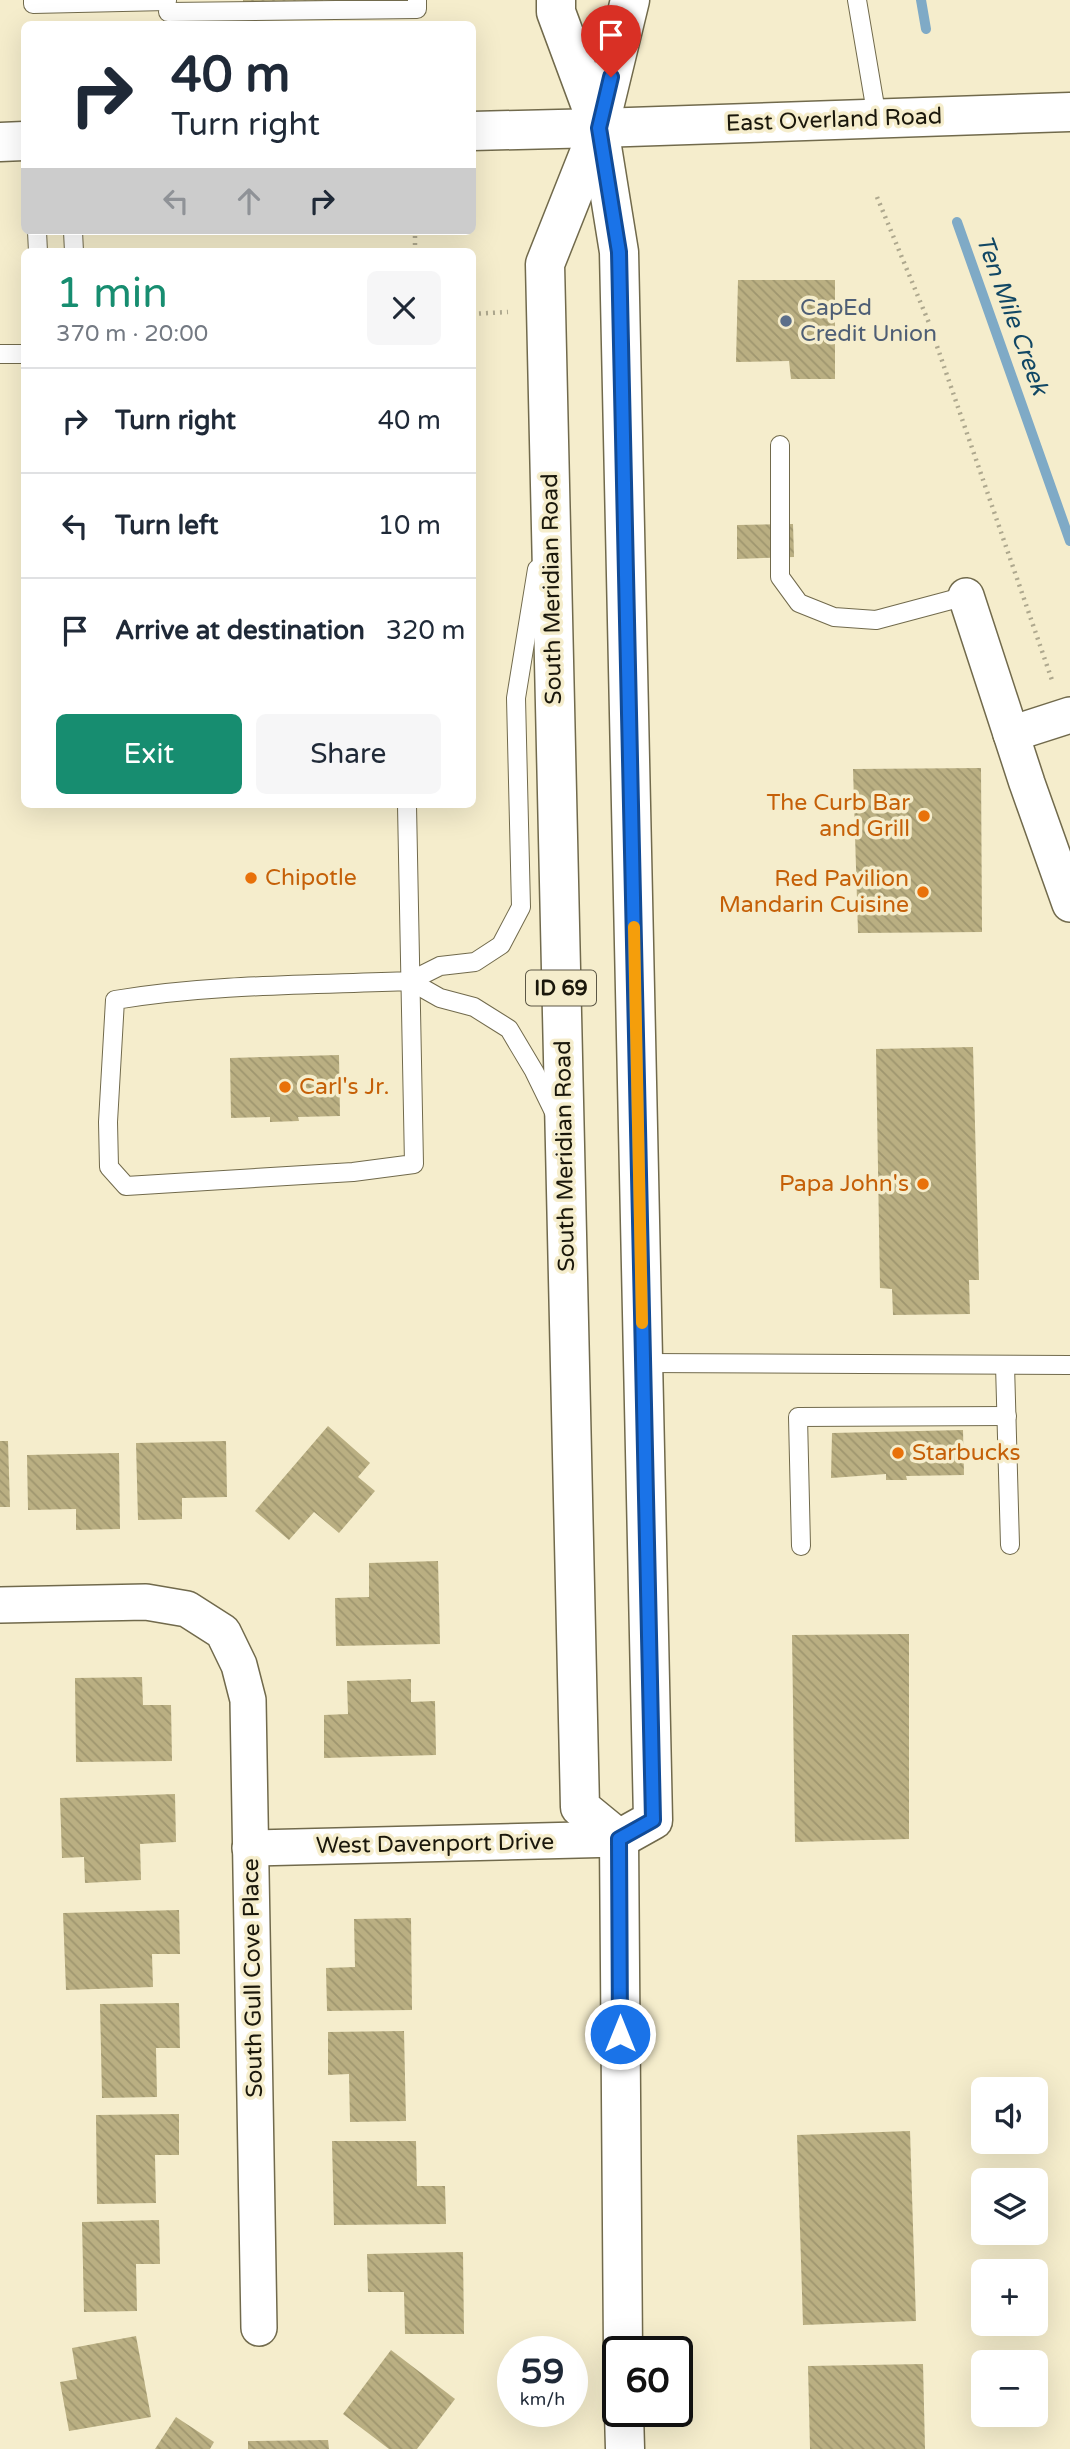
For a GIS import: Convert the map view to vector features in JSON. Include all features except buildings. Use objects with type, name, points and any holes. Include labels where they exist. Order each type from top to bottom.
[{"type":"main road","name":"South Meridian Road","points":[[556,0],[556,12],[599,128],[619,252],[653,1820],[619,1839],[580,1807],[545,264],[599,128],[630,0]]},
{"type":"main road","name":"East Overland Road","points":[[476,131],[1070,112]]},
{"type":"main road","points":[[0,142],[21,141]]},
{"type":"main road","points":[[619,1839],[623,2336]]},
{"type":"main road","points":[[624,2427],[625,2449]]},
{"type":"street","points":[[966,596],[1070,904]]},
{"type":"street","points":[[1011,734],[1067,716]]},
{"type":"street","name":"South Gull Cove Place","points":[[0,1605],[146,1602],[187,1609],[223,1632],[239,1665],[248,1700],[259,2328]]},
{"type":"street","name":"West Davenport Drive","points":[[250,1848],[619,1839]]},
{"type":"lane","points":[[33,0],[33,4],[167,9],[415,11]]},
{"type":"lane","points":[[857,0],[877,118]]},
{"type":"lane","points":[[0,354],[21,354]]},
{"type":"lane","points":[[780,445],[780,577],[799,603],[834,617],[876,620],[966,596]]},
{"type":"lane","points":[[407,808],[411,981],[414,1164],[353,1172],[126,1186],[109,1167],[108,1110],[115,1000],[149,994],[226,989],[411,981],[440,966],[475,962],[502,945],[521,907],[516,698],[550,493]]},
{"type":"lane","points":[[411,981],[440,998],[474,1007],[509,1029],[534,1071],[564,1133]]},
{"type":"lane","points":[[643,1363],[1070,1365]]},
{"type":"lane","points":[[1005,1365],[1010,1545]]},
{"type":"lane","points":[[800,1546],[798,1417],[1007,1416]]},
{"type":"path","points":[[877,197],[929,323],[1067,716]]},
{"type":"path","points":[[476,314],[508,312]]},
{"type":"waterway","name":"Ten Mile Creek","points":[[921,0],[926,29]]},
{"type":"waterway","name":"Ten Mile Creek","points":[[957,222],[1070,541]]},
{"type":"slow traffic","points":[[634,927],[642,1323]]},
{"type":"place","name":"CapEd Credit Union","points":[[786,321]]},
{"type":"place","name":"The Curb Bar and Grill","points":[[924,816]]},
{"type":"place","name":"Chipotle","points":[[251,878]]},
{"type":"place","name":"Red Pavilion Mandarin Cuisine","points":[[923,892]]},
{"type":"place","name":"Carl's Jr.","points":[[285,1087]]},
{"type":"place","name":"Papa John's","points":[[923,1184]]},
{"type":"place","name":"Starbucks","points":[[898,1453]]},
{"type":"route","points":[[611,77],[599,128],[619,252],[653,1820],[619,1839],[620,2034]]}]
